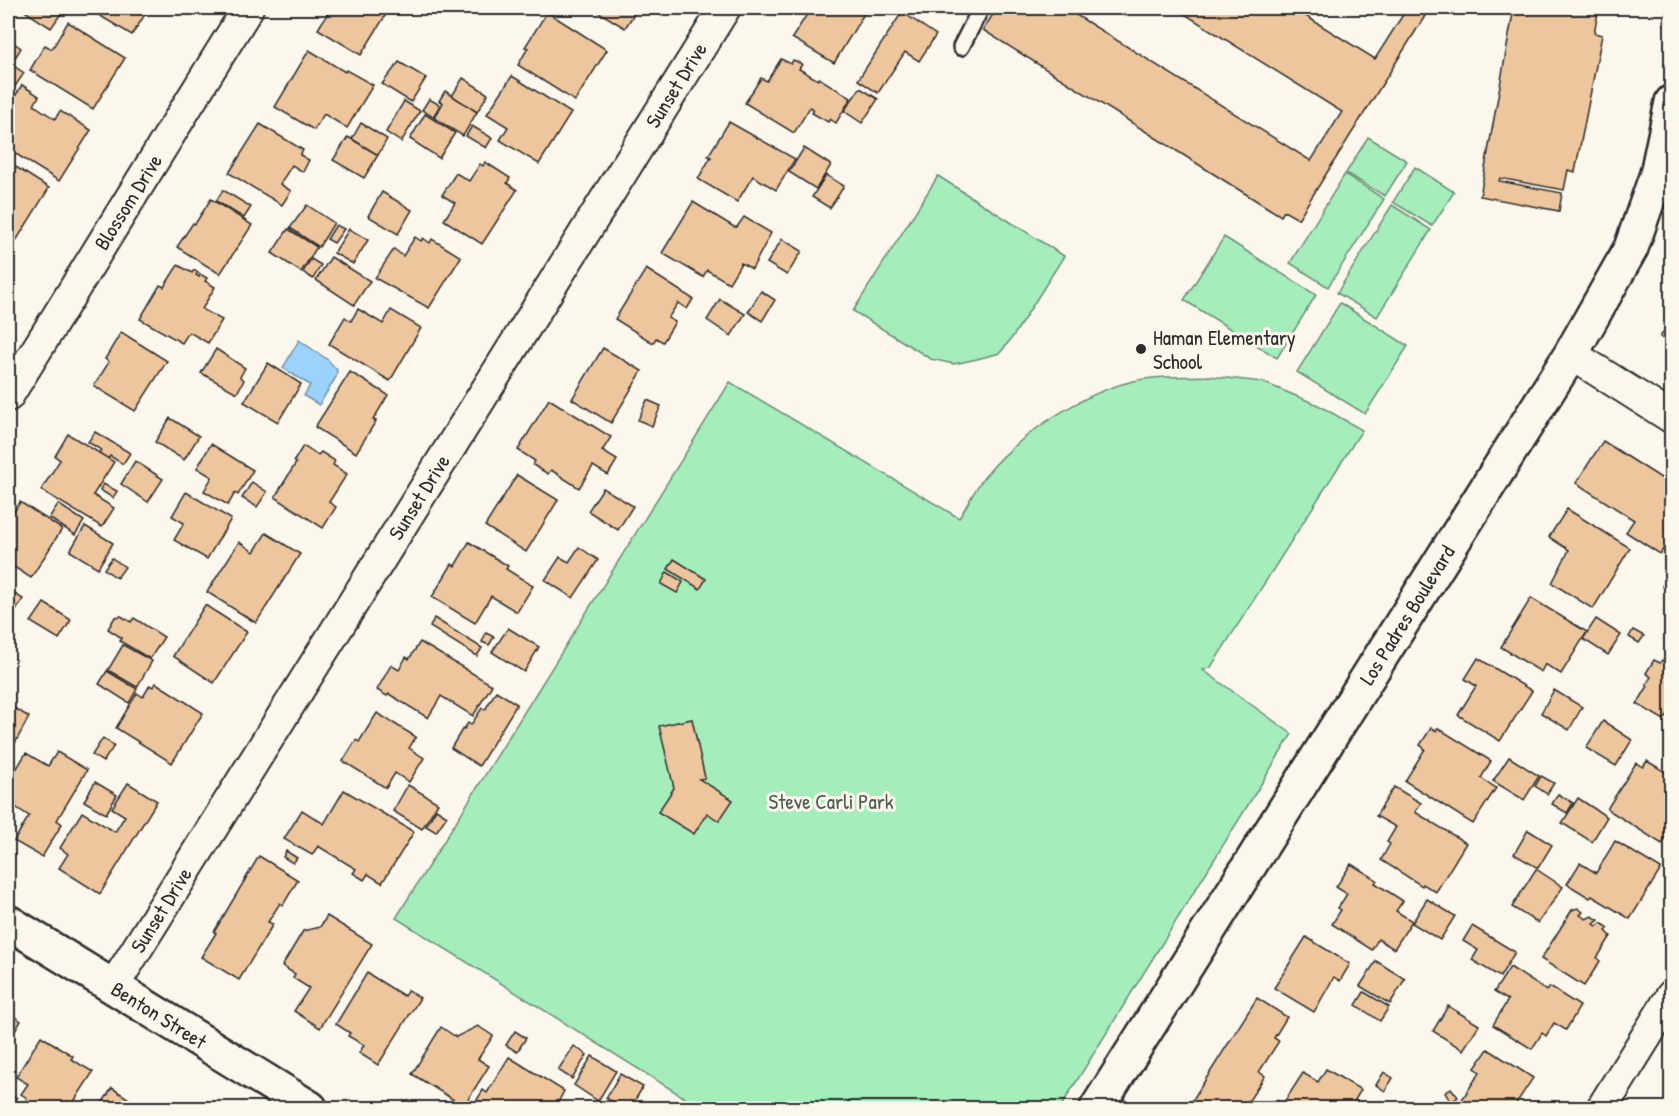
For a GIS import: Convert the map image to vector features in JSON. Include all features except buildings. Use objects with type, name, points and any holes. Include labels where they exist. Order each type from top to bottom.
[{"type":"street","name":"Blossom Drive","points":[[8,396],[248,8]]},
{"type":"street","name":"Sunset Drive","points":[[113,987],[725,8]]},
{"type":"street","name":"Los Padres Boulevard","points":[[1097,1108],[1571,354],[1631,248],[1657,174],[1671,102]]},
{"type":"street","points":[[1571,354],[1671,418]]},
{"type":"street","name":"Benton Street","points":[[8,922],[310,1108]]},
{"type":"street","points":[[1602,1108],[1671,995]]},
{"type":"lane","points":[[961,47],[981,8]]},
{"type":"green space","points":[[1368,137],[1407,161],[1385,196],[1346,173]]},
{"type":"green space","points":[[1415,167],[1454,192],[1432,226],[1393,202]]},
{"type":"green space","points":[[1345,174],[1384,199],[1328,287],[1290,263]]},
{"type":"green space","points":[[938,176],[1064,256],[1000,353],[954,364],[931,359],[853,311]]},
{"type":"green space","points":[[1392,205],[1431,230],[1377,317],[1337,293]]},
{"type":"green space","points":[[1224,237],[1316,295],[1277,358],[1184,300]]},
{"type":"green space","points":[[1340,303],[1408,346],[1365,414],[1297,372]]},
{"type":"green space","name":"Steve Carli Park","points":[[1209,376],[1262,382],[1318,405],[1362,430],[1211,667],[1203,670],[1292,734],[1060,1108],[701,1108],[396,918],[730,382],[959,518],[982,480],[1001,458],[1040,426],[1084,399],[1131,382],[1160,377]]},
{"type":"water","points":[[299,340],[328,360],[337,370],[336,377],[319,405],[304,396],[310,385],[283,368]]},
{"type":"place","name":"Haman Elementary School","points":[[1141,349]]}]
